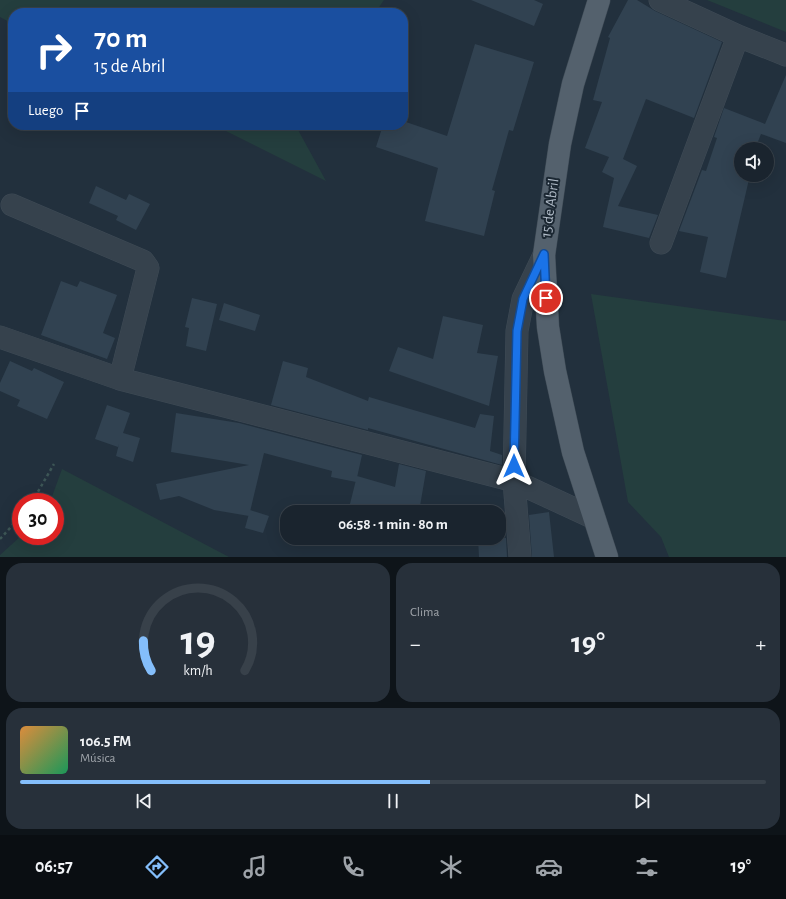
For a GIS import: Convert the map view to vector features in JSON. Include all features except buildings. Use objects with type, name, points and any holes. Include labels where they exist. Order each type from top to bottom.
[{"type":"main road","name":"15 de Abril","points":[[599,0],[573,84],[561,137],[548,213],[544,254],[548,327],[555,370],[573,452],[607,557]]},
{"type":"street","points":[[660,0],[738,36],[786,55]]},
{"type":"street","points":[[661,243],[738,36]]},
{"type":"street","points":[[12,205],[144,261],[148,268],[120,379]]},
{"type":"street","points":[[520,557],[514,481],[517,331],[523,299],[544,254]]},
{"type":"street","points":[[0,337],[120,379],[514,481],[594,518]]},
{"type":"path","points":[[37,493],[54,464]]},
{"type":"path","points":[[0,539],[12,526]]},
{"type":"green space","points":[[0,0],[384,0],[378,8],[8,8],[8,21],[0,17]]},
{"type":"green space","points":[[707,0],[786,0],[786,32]]},
{"type":"green space","points":[[224,130],[298,130],[326,181]]},
{"type":"green space","points":[[591,294],[786,321],[786,557],[669,557],[661,537],[628,502]]},
{"type":"green space","points":[[62,469],[229,557],[0,557],[0,555],[12,544],[64,545],[64,493],[53,493]]},
{"type":"route","points":[[514,466],[514,407],[517,331],[523,299],[544,254],[546,298]]}]
